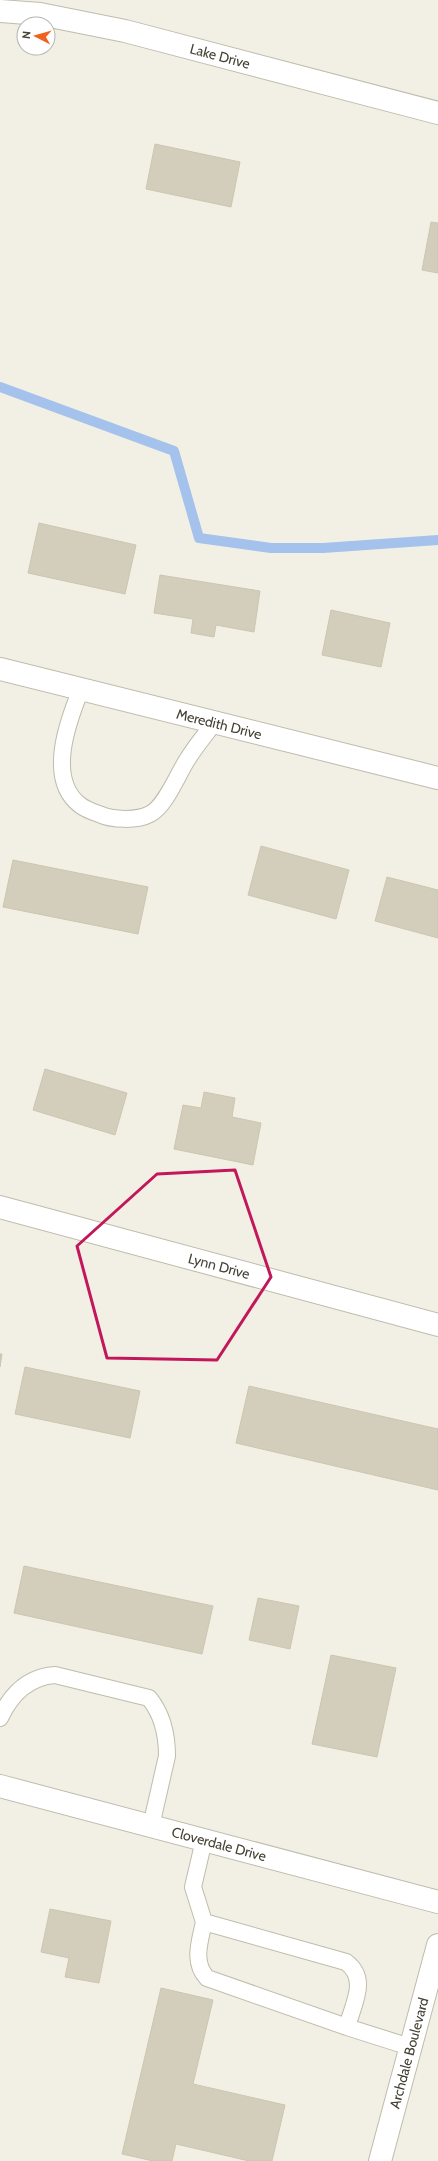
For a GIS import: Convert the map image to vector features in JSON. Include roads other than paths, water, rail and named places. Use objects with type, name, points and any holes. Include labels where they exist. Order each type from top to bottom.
[{"type":"street","name":"Lake Drive","points":[[0,11],[40,14],[125,31],[438,113]]},
{"type":"street","name":"Meredith Drive","points":[[0,669],[438,778]]},
{"type":"street","name":"Lynn Drive","points":[[0,1208],[438,1325]]},
{"type":"street","name":"Cloverdale Drive","points":[[0,1786],[438,1902]]},
{"type":"street","name":"Archdale Boulevard","points":[[380,2161],[438,1944]]},
{"type":"lane","points":[[81,689],[64,735],[62,760],[64,779],[70,795],[81,806],[104,817],[134,818],[150,814],[164,800],[188,759],[214,723]]},
{"type":"lane","points":[[0,1718],[11,1699],[23,1687],[41,1676],[55,1675],[149,1698],[161,1717],[166,1730],[167,1745],[167,1756],[151,1826]]},
{"type":"lane","points":[[204,1840],[193,1887],[204,1922],[198,1951],[199,1970],[207,1978],[347,2027],[410,2047]]},
{"type":"lane","points":[[204,1922],[346,1962],[354,1969],[359,1982],[347,2027]]},
{"type":"waterway","points":[[0,387],[174,451],[199,538],[271,548],[323,548],[438,540]]}]
